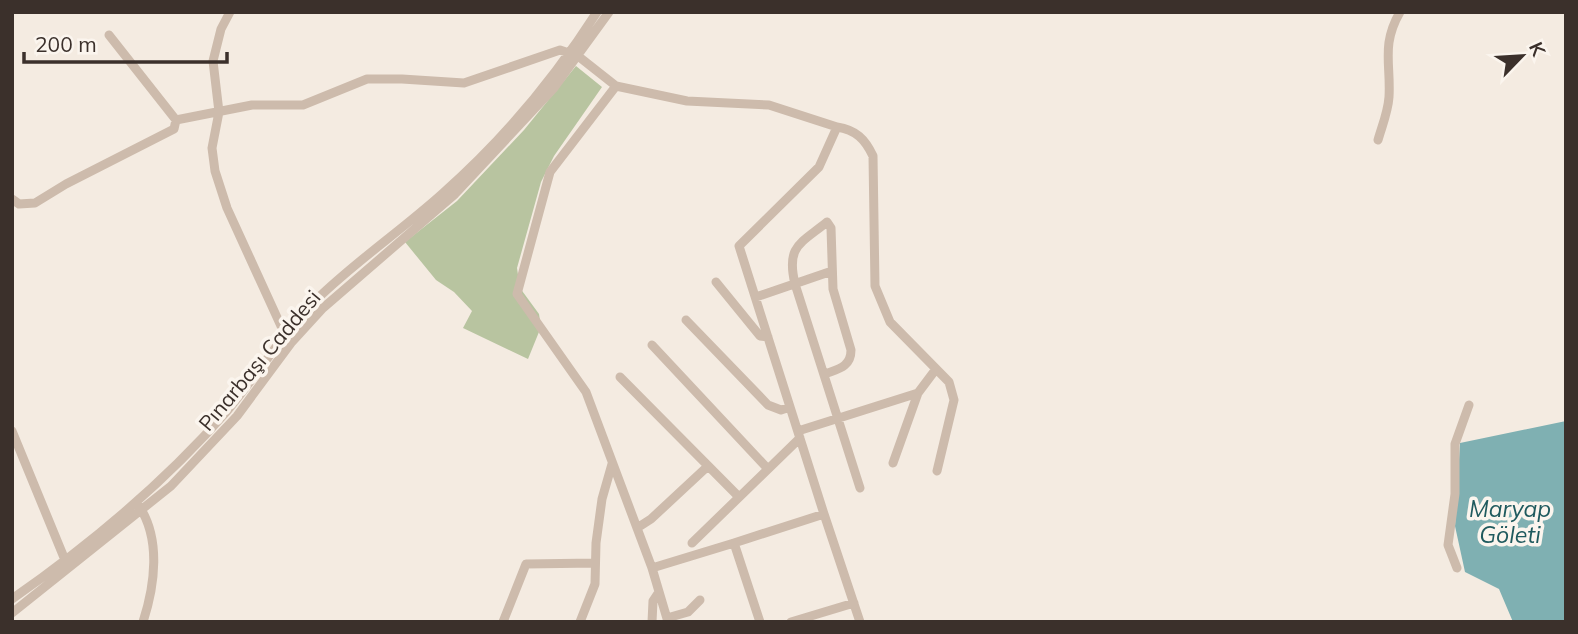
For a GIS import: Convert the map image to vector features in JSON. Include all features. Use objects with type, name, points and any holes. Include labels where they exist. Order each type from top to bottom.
[{"type":"street","points":[[230,12],[221,29],[213,61],[219,112],[212,148],[217,179],[227,208],[259,274],[284,335],[291,344]]},
{"type":"street","points":[[574,54],[597,12]]},
{"type":"street","points":[[12,599],[139,507],[227,411],[284,335],[323,294],[442,194],[474,163],[574,54],[608,12]]},
{"type":"street","points":[[1378,140],[1388,100],[1387,51],[1390,34],[1400,12]]},
{"type":"street","points":[[12,199],[19,204],[35,203],[66,184],[177,127],[176,120],[108,35]]},
{"type":"street","points":[[176,120],[252,104],[303,105],[367,79],[464,83],[560,50],[574,54],[617,86],[687,101],[769,105],[851,130],[866,143],[873,156],[875,286],[881,304],[890,322],[949,382],[954,400],[937,471]]},
{"type":"street","name":"Pınarbaşı Caddesi","points":[[12,612],[139,507],[171,486],[237,416],[291,344],[323,308],[455,194],[553,89],[574,54]]},
{"type":"street","points":[[617,86],[550,172],[517,294],[586,392],[652,568],[668,620],[688,611],[700,600]]},
{"type":"street","points":[[837,127],[819,167],[739,246],[860,622]]},
{"type":"street","points":[[825,374],[845,366],[851,359],[833,289],[831,228],[827,222],[801,243],[790,263],[860,488]]},
{"type":"street","points":[[756,297],[832,271]]},
{"type":"street","points":[[716,282],[760,336],[768,337]]},
{"type":"street","points":[[686,320],[768,405],[781,410],[790,407]]},
{"type":"street","points":[[652,345],[768,469]]},
{"type":"street","points":[[893,463],[918,393],[936,369]]},
{"type":"street","points":[[620,377],[739,497]]},
{"type":"street","points":[[692,543],[799,435],[839,418],[918,393]]},
{"type":"street","points":[[1457,568],[1448,545],[1455,495],[1455,444],[1469,405]]},
{"type":"street","points":[[12,431],[65,560]]},
{"type":"street","points":[[580,622],[595,584],[602,499],[612,463]]},
{"type":"street","points":[[636,528],[651,519],[708,466]]},
{"type":"street","points":[[139,507],[149,521],[153,567],[151,592],[143,622]]},
{"type":"street","points":[[652,568],[824,513]]},
{"type":"street","points":[[734,543],[760,622]]},
{"type":"street","points":[[503,622],[526,564],[595,563]]},
{"type":"street","points":[[652,622],[653,601],[659,592]]},
{"type":"street","points":[[791,622],[854,603]]},
{"type":"green space","points":[[576,66],[602,87],[554,156],[541,182],[517,268],[520,288],[539,314],[541,327],[528,359],[463,328],[472,311],[454,292],[436,280],[405,242],[457,201],[524,130]]},
{"type":"water","name":"Maryap Göleti","points":[[1566,421],[1566,622],[1513,622],[1499,589],[1465,572],[1455,526],[1460,443]]}]
